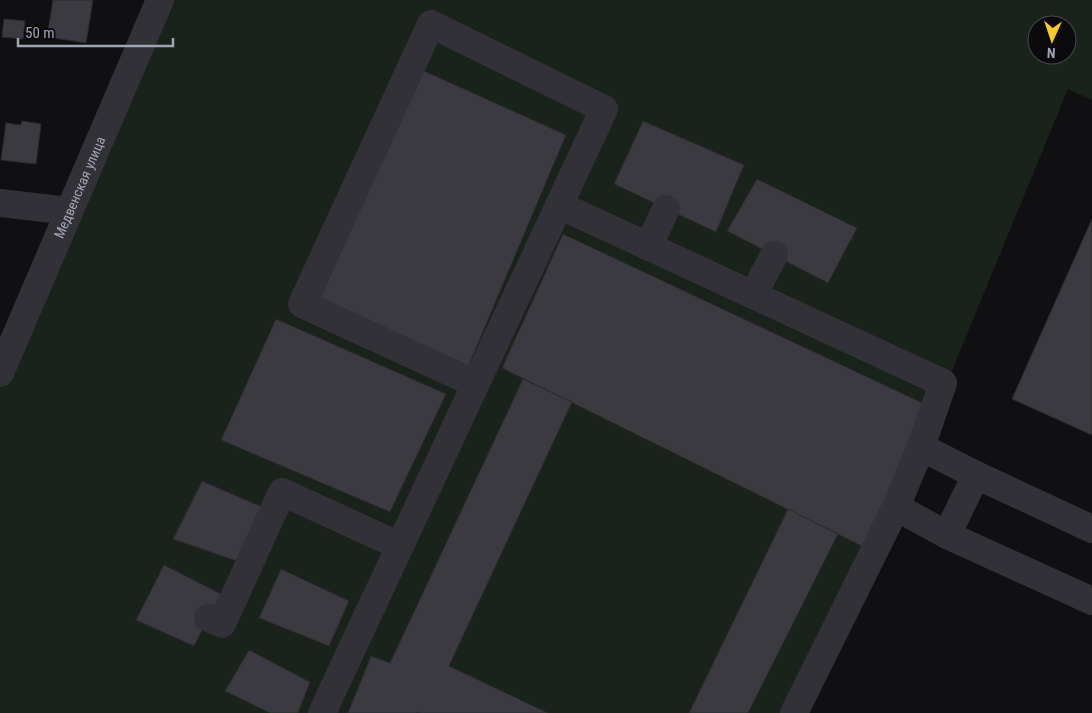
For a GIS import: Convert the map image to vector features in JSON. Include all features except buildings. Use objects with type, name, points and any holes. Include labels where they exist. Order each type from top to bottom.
[{"type":"street","name":"Медвенская улица","points":[[0,374],[160,0]]},
{"type":"street","points":[[322,713],[476,384],[604,109],[431,24],[302,304],[476,384]]},
{"type":"street","points":[[0,203],[69,211]]},
{"type":"street","points":[[559,205],[943,383],[896,507],[794,713]]},
{"type":"street","points":[[648,247],[666,209]]},
{"type":"street","points":[[753,295],[774,255]]},
{"type":"street","points":[[920,447],[1092,529]]},
{"type":"street","points":[[948,535],[976,475]]},
{"type":"street","points":[[208,618],[222,624],[255,538],[282,492],[400,546]]},
{"type":"street","points":[[896,507],[948,535],[1092,601]]},
{"type":"shaded area","points":[[163,0],[1092,0],[1092,100],[1068,89],[848,623],[808,713],[0,713],[0,377]]}]
